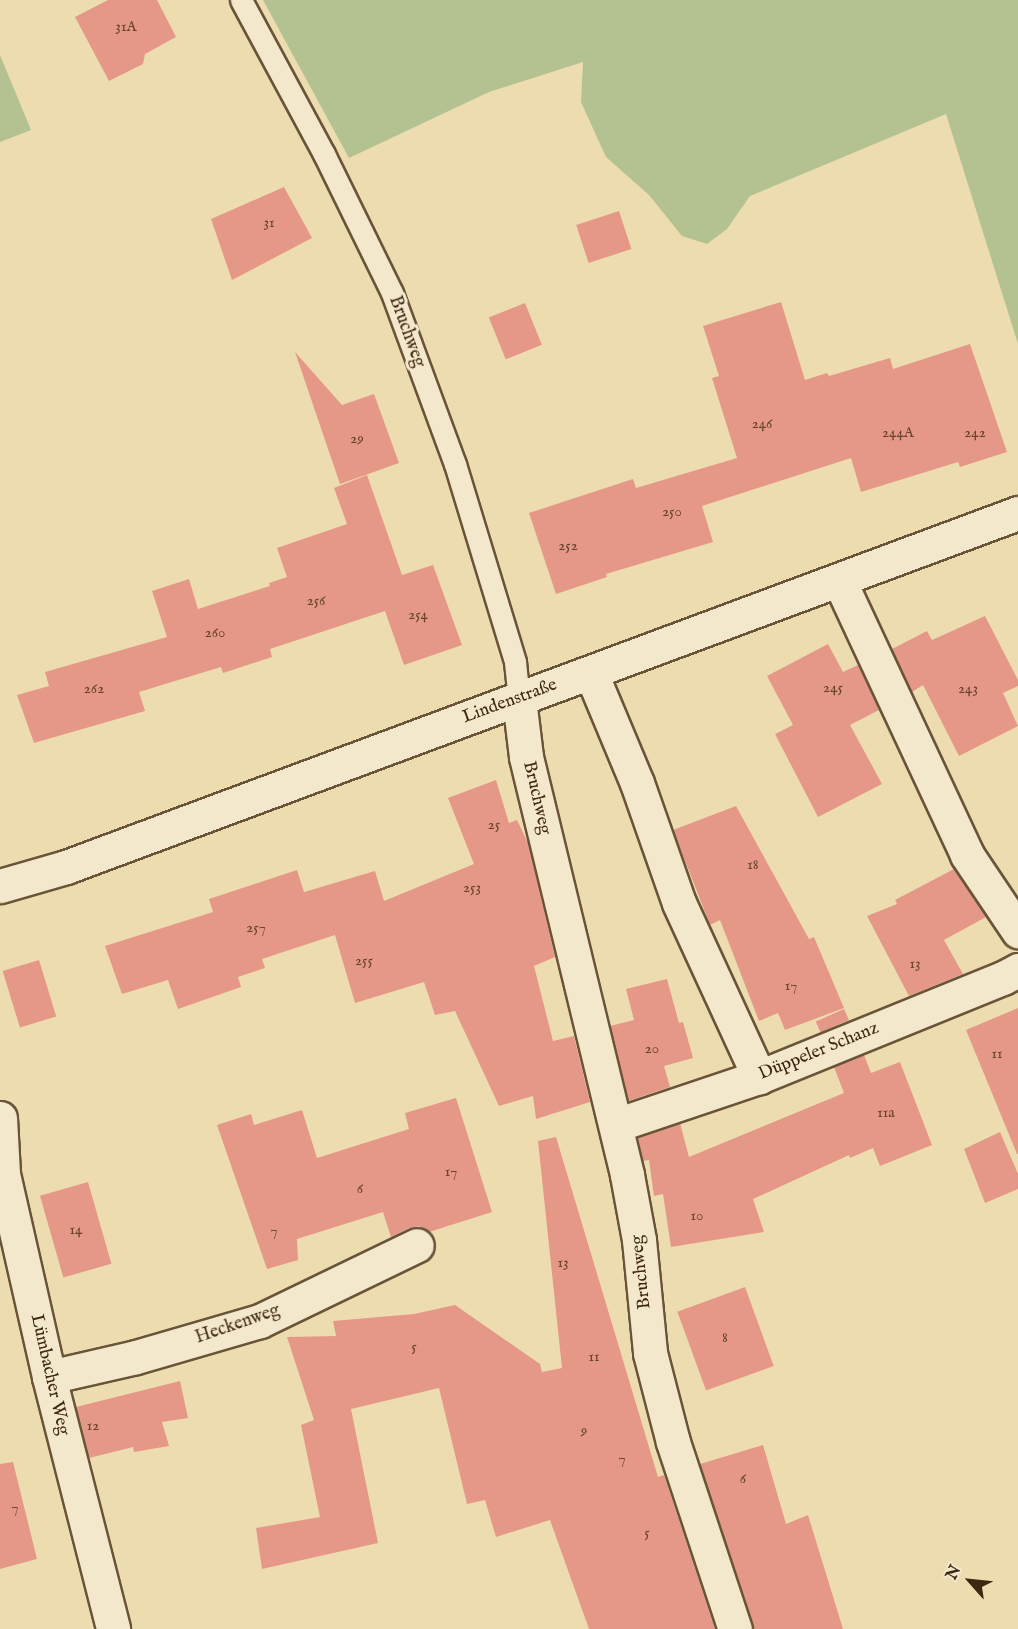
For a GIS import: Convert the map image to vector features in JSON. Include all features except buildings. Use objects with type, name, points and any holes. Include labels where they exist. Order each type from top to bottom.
[{"type":"street","name":"Lindenstraße","points":[[0,886],[77,862],[1018,513]]},
{"type":"street","points":[[839,580],[967,855],[1018,931]]},
{"type":"street","points":[[591,673],[636,783],[679,903],[759,1077]]},
{"type":"street","name":"Bruchweg","points":[[519,699],[526,758],[604,1087],[616,1125],[639,1240],[650,1353],[673,1442],[735,1629]]},
{"type":"street","name":"Düppeler Schanz","points":[[616,1125],[759,1077],[1003,978],[1018,969]]},
{"type":"street","name":"Lümbacher Weg","points":[[0,1119],[3,1174],[49,1377],[113,1629]]},
{"type":"street","name":"Heckenweg","points":[[49,1377],[136,1357],[260,1321],[417,1245]]},
{"type":"lane","name":"Bruchweg","points":[[241,0],[324,154],[392,293],[455,464],[515,662],[519,699]]},
{"type":"green space","points":[[263,0],[1018,0],[1018,344],[946,114],[750,196],[727,229],[707,244],[682,236],[649,195],[606,157],[581,102],[583,62],[489,92],[349,158]]},
{"type":"green space","points":[[0,55],[31,130],[0,142]]}]
